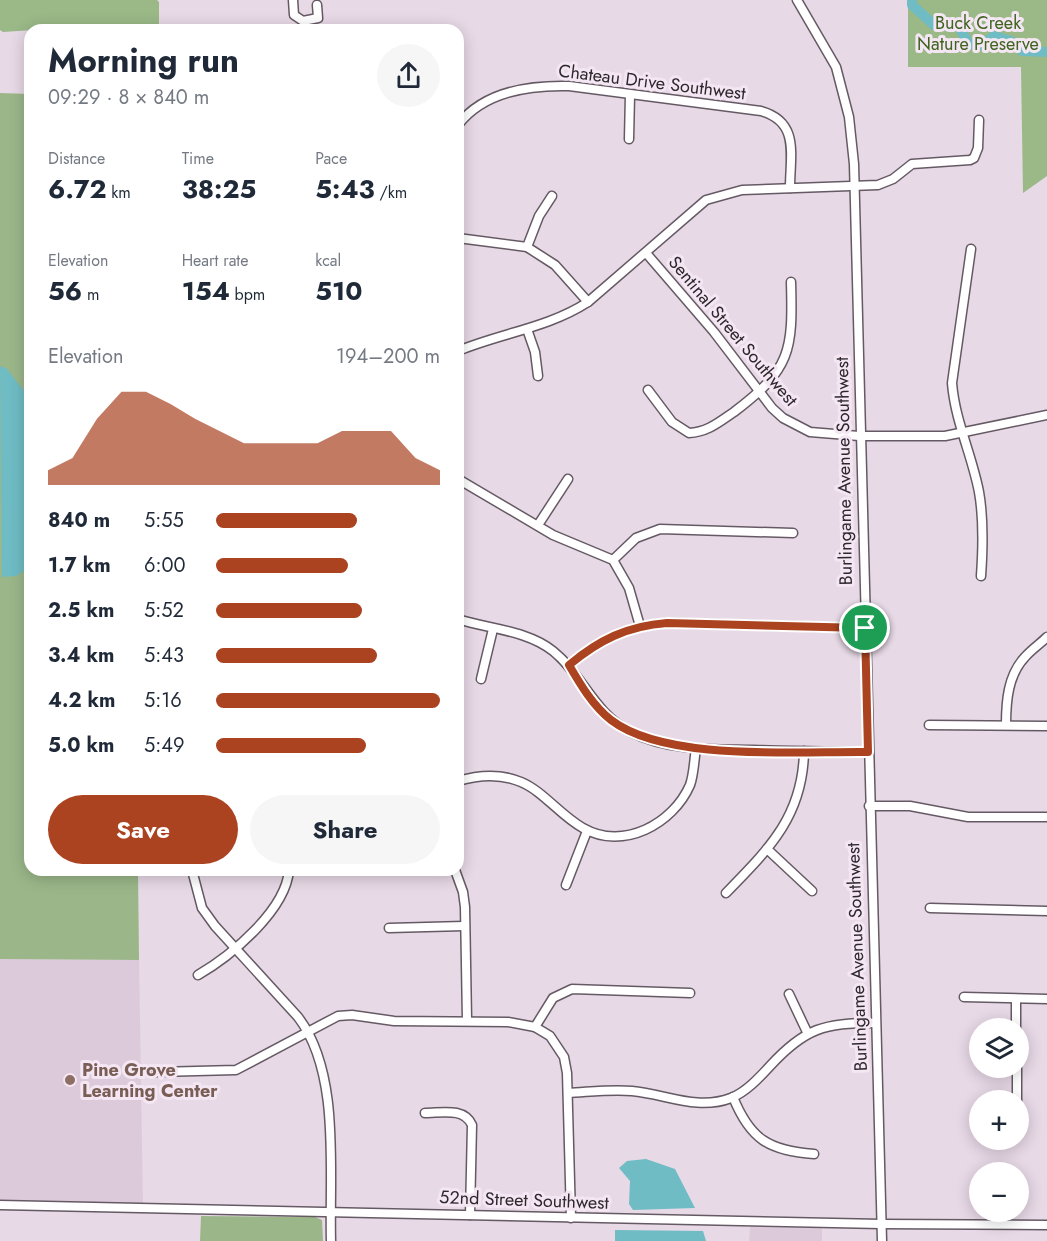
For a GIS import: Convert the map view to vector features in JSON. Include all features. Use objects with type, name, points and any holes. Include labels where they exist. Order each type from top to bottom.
[{"type":"street","points":[[293,0],[294,15],[303,21],[318,18],[317,5]]},
{"type":"street","name":"Burlingame Avenue Southwest","points":[[797,0],[836,67],[849,117],[855,187],[859,436],[882,1241]]},
{"type":"street","name":"Chateau Drive Southwest","points":[[464,120],[486,101],[541,85],[569,86],[776,116],[788,131],[790,188]]},
{"type":"street","points":[[629,140],[627,124],[630,95]]},
{"type":"street","points":[[464,349],[527,329],[571,312],[588,302],[706,200],[742,190],[878,185],[893,179],[912,164],[974,158],[978,148],[979,120]]},
{"type":"street","points":[[527,247],[539,216],[552,196]]},
{"type":"street","points":[[464,239],[527,247],[555,265],[588,302]]},
{"type":"street","points":[[971,249],[952,383],[954,405],[982,510],[981,576]]},
{"type":"street","name":"Sentinal Street Southwest","points":[[646,253],[714,332],[783,418],[810,432],[859,436],[962,434],[1047,415]]},
{"type":"street","points":[[648,390],[672,422],[689,433],[712,428],[760,392],[776,375],[789,351],[792,327],[791,282]]},
{"type":"street","points":[[527,329],[535,352],[538,376]]},
{"type":"street","points":[[538,525],[568,479]]},
{"type":"street","points":[[464,482],[553,535],[613,560],[629,588],[640,626]]},
{"type":"street","points":[[613,560],[636,538],[660,530],[793,533]]},
{"type":"street","points":[[464,621],[524,636],[541,644],[569,665],[590,697],[609,718],[621,726],[660,743],[696,749],[868,752]]},
{"type":"street","points":[[569,665],[594,645],[640,626],[667,623],[865,628]]},
{"type":"street","points":[[481,679],[493,629]]},
{"type":"street","points":[[1006,725],[1006,702],[1012,678],[1025,657],[1047,637]]},
{"type":"street","points":[[929,725],[1047,726]]},
{"type":"street","points":[[464,780],[494,775],[523,782],[542,795],[560,814],[586,831],[623,836],[646,830],[663,821],[680,803],[691,783],[696,749]]},
{"type":"street","points":[[726,893],[785,826],[795,806],[801,785],[804,751]]},
{"type":"street","points":[[869,806],[910,806],[968,817],[1047,817]]},
{"type":"street","points":[[566,885],[586,831]]},
{"type":"street","points":[[767,849],[812,891]]},
{"type":"street","points":[[194,876],[202,908],[214,926],[235,946],[308,1030],[321,1060],[327,1086],[331,1241]]},
{"type":"street","points":[[198,975],[214,965],[275,907],[285,890],[288,876]]},
{"type":"street","points":[[457,876],[463,892],[467,1020]]},
{"type":"street","points":[[930,908],[1047,911]]},
{"type":"street","points":[[389,928],[464,926]]},
{"type":"street","points":[[535,1027],[553,998],[572,989],[690,993]]},
{"type":"street","points":[[789,994],[807,1032]]},
{"type":"street","points":[[964,997],[1047,999]]},
{"type":"street","points":[[1016,999],[1016,1018]]},
{"type":"street","points":[[157,1072],[236,1070],[308,1030],[338,1016],[352,1014],[394,1021],[467,1020],[535,1027],[550,1036],[564,1057],[568,1093],[571,1218]]},
{"type":"street","points":[[568,1093],[629,1090],[692,1104],[733,1097],[756,1081],[785,1050],[807,1032],[841,1024],[875,1023]]},
{"type":"street","points":[[733,1097],[741,1118],[759,1139],[785,1151],[814,1154]]},
{"type":"street","points":[[425,1113],[458,1113],[469,1118],[472,1125],[470,1215]]},
{"type":"street","name":"52nd Street Southwest","points":[[0,1205],[881,1224],[1047,1225]]},
{"type":"shaded area","name":"Pine Grove Learning Center","points":[[0,959],[139,960],[143,1205],[0,1201]]},
{"type":"shaded area","points":[[750,1227],[822,1228],[822,1241],[749,1241]]},
{"type":"green space","points":[[0,0],[157,0],[159,2],[159,24],[24,24],[24,31],[3,32],[0,30]]},
{"type":"green space","name":"Buck Creek Nature Preserve","points":[[908,0],[1047,0],[1047,176],[1023,193],[1021,67],[908,67]]},
{"type":"green space","points":[[0,93],[24,94],[24,876],[138,876],[139,960],[0,959]]},
{"type":"green space","points":[[201,1216],[315,1217],[322,1220],[323,1241],[200,1241]]},
{"type":"water","points":[[0,366],[7,369],[24,391],[24,571],[16,576],[2,577]]},
{"type":"water","points":[[646,1159],[675,1169],[695,1208],[633,1210],[629,1204],[630,1181],[619,1168],[627,1161]]},
{"type":"water","points":[[615,1230],[703,1231],[706,1241],[615,1241]]},
{"type":"waterway","points":[[912,0],[912,5],[934,25],[959,27],[969,44],[982,45],[994,36],[1011,41],[1022,51],[1047,52]]},
{"type":"place","name":"Pine Grove Learning Center","points":[[70,1080]]},
{"type":"route","points":[[667,623],[865,628],[868,752],[696,749],[660,743],[631,732],[609,718],[580,684],[569,665],[594,645],[610,636],[640,626],[667,623]]}]
